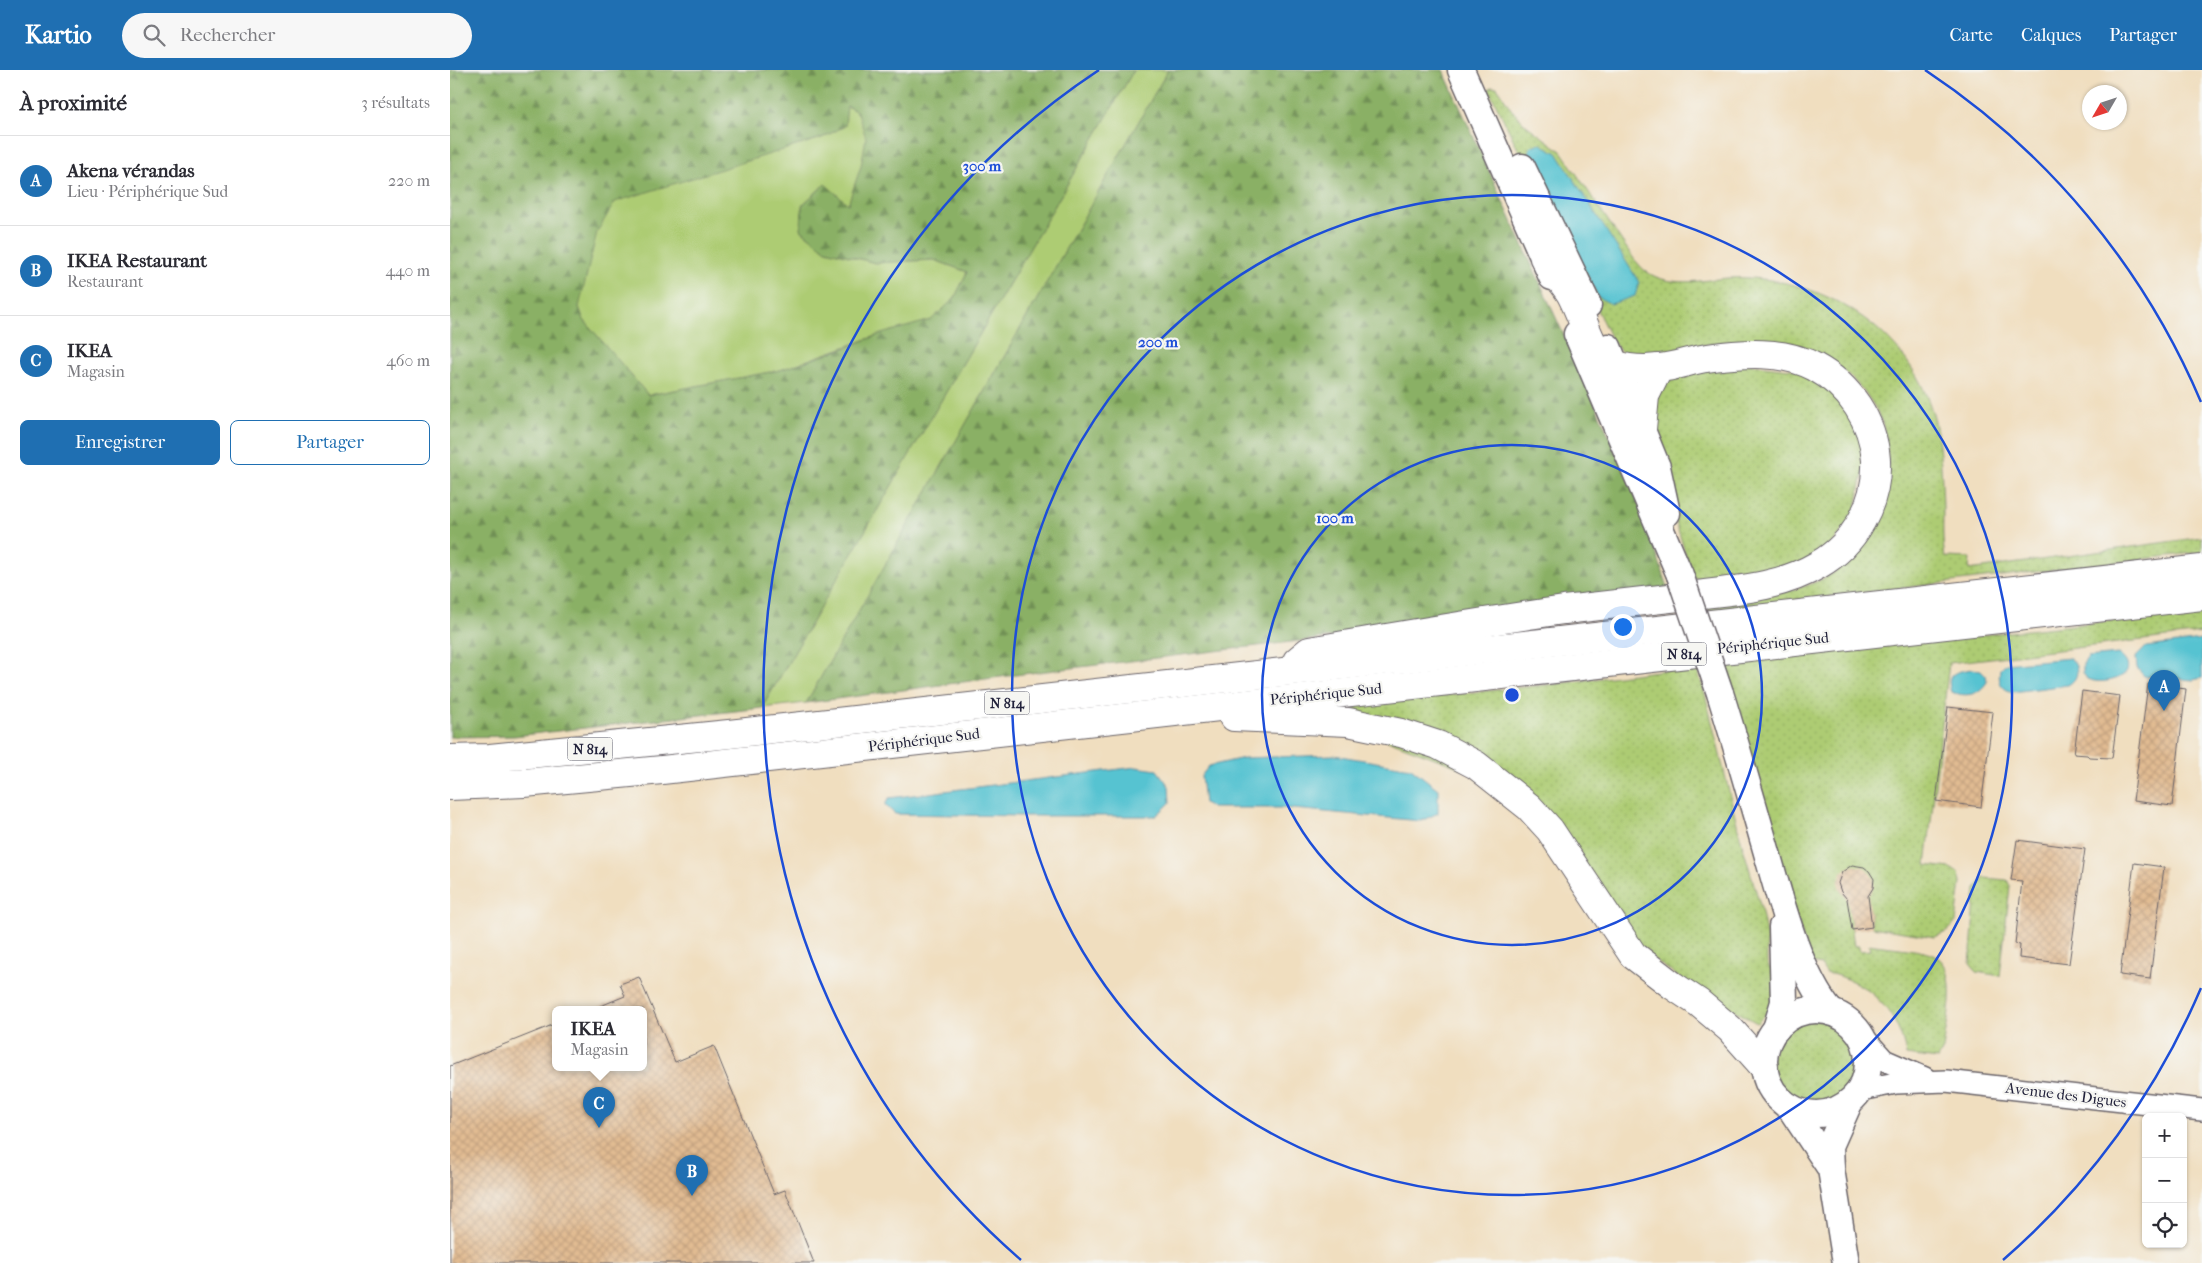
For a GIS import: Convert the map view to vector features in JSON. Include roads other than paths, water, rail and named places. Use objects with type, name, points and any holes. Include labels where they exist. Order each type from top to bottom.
[{"type":"highway","points":[[1285,672],[1308,651],[1551,612],[1730,591],[1772,583],[1810,570],[1826,560],[1844,546],[1859,527],[1874,490],[1876,470],[1873,442],[1866,422],[1855,402],[1841,386],[1812,366],[1794,359],[1769,354],[1711,357],[1659,368],[1616,366],[1600,356],[1571,294],[1544,258]]},
{"type":"highway","points":[[1642,429],[1644,396],[1659,368]]},
{"type":"highway","name":"Périphérique Sud","points":[[450,759],[490,758],[598,748],[2202,569]]},
{"type":"highway","name":"Périphérique Sud","points":[[450,786],[524,783],[672,768],[2202,596]]},
{"type":"highway","name":"N 814","points":[[1165,712],[1272,720],[1348,722],[1401,733],[1429,742],[1476,765],[1530,807],[1550,830],[1633,955],[1699,1003],[1730,1029],[1764,1067]]},
{"type":"main road","points":[[1461,70],[1680,574],[1720,693],[1780,899],[1805,967],[1822,1001],[1831,1012]]},
{"type":"main road","points":[[1474,70],[1616,366],[1642,429],[1657,467],[1680,574]]},
{"type":"main road","points":[[1780,899],[1784,1002],[1776,1028],[1766,1049],[1764,1067],[1769,1084],[1776,1096],[1792,1109],[1831,1170]]},
{"type":"main road","points":[[1776,1028],[1798,1013],[1814,1010],[1831,1012],[1848,1020],[1859,1032],[1866,1046],[1868,1060],[1867,1076],[1830,1146],[1831,1170],[1846,1263]]},
{"type":"main road","points":[[1792,1109],[1808,1114],[1822,1115],[1838,1110],[1855,1097]]},
{"type":"street","points":[[1859,1032],[1884,1060],[1929,1080]]},
{"type":"street","points":[[1855,1097],[1896,1083],[1929,1080]]},
{"type":"street","name":"Avenue des Digues","points":[[1929,1080],[2202,1110]]},
{"type":"water","points":[[1539,143],[1557,153],[1639,282],[1635,296],[1611,304],[1598,297],[1529,154],[1530,147]]},
{"type":"water","points":[[2202,640],[2202,678],[2193,680],[2144,676],[2137,668],[2136,657],[2146,647]]},
{"type":"water","points":[[2118,654],[2128,667],[2126,673],[2120,677],[2113,680],[2095,681],[2087,679],[2083,673],[2083,664],[2088,657]]},
{"type":"water","points":[[2070,658],[2077,669],[2077,673],[2074,680],[2068,685],[2012,692],[2001,684],[1999,677],[2000,669],[2005,664]]},
{"type":"water","points":[[1972,669],[1981,670],[1986,675],[1987,682],[1983,687],[1976,693],[1967,695],[1951,692],[1950,680],[1953,674]]},
{"type":"water","points":[[1334,755],[1411,768],[1438,789],[1438,813],[1421,821],[1283,808],[1212,808],[1204,803],[1201,776],[1209,766],[1244,758]]},
{"type":"water","points":[[1136,767],[1157,770],[1169,786],[1170,803],[1156,816],[895,814],[885,805],[889,798]]},
{"type":"place","name":"Akena vérandas","points":[[2164,711]]},
{"type":"place","name":"IKEA","points":[[599,1128]]},
{"type":"place","name":"IKEA Restaurant","points":[[692,1196]]}]
